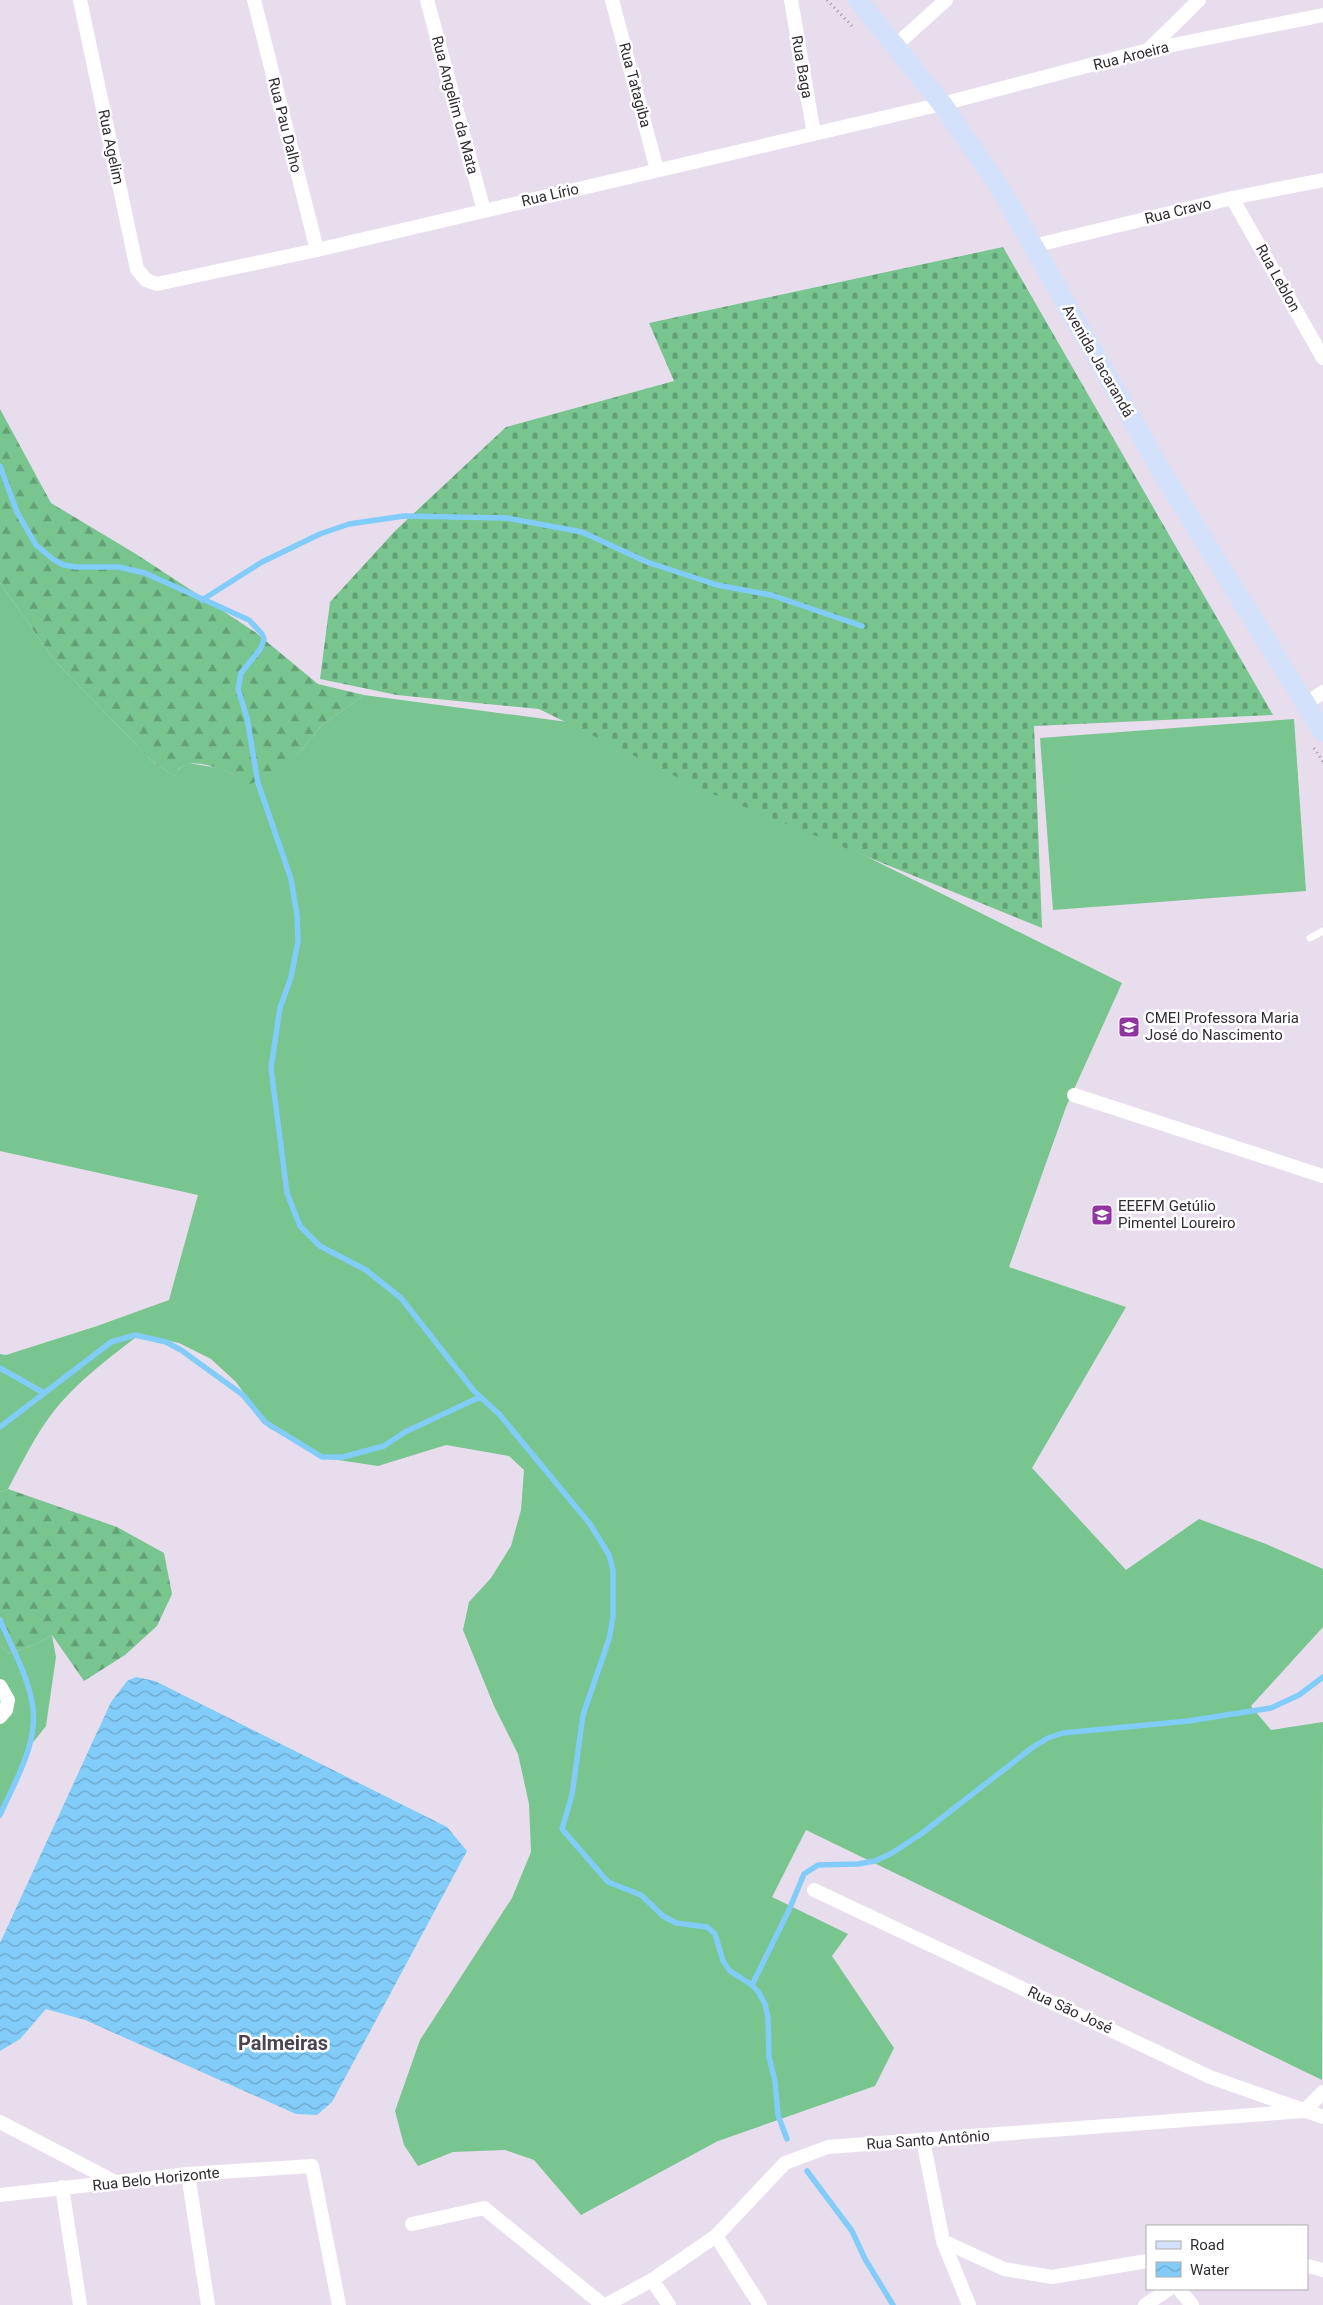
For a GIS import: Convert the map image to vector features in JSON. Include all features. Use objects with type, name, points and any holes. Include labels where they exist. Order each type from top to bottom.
[{"type":"main road","name":"Avenida Jacarandá","points":[[858,0],[942,104],[999,186],[1166,479],[1323,732]]},
{"type":"street","name":"Rua Agelim","points":[[80,0],[137,269],[146,280],[157,284]]},
{"type":"street","name":"Rua Pau Dalho","points":[[254,0],[317,250]]},
{"type":"street","name":"Rua Angelim da Mata","points":[[427,0],[484,211]]},
{"type":"street","name":"Rua Tatagiba","points":[[612,0],[657,170]]},
{"type":"street","name":"Rua Baga","points":[[791,0],[814,134]]},
{"type":"street","points":[[896,45],[946,0]]},
{"type":"street","points":[[1148,50],[1200,0]]},
{"type":"street","name":"Rua Aroeira","points":[[942,104],[1148,50],[1323,15]]},
{"type":"street","name":"Rua Lírio","points":[[157,284],[317,250],[942,104]]},
{"type":"street","name":"Rua Cravo","points":[[1033,246],[1232,198],[1323,180]]},
{"type":"street","name":"Rua Leblon","points":[[1232,198],[1323,358]]},
{"type":"street","points":[[1306,704],[1323,692]]},
{"type":"street","points":[[1074,1094],[1323,1176]]},
{"type":"street","points":[[0,1686],[8,1700],[6,1710],[0,1717]]},
{"type":"street","name":"Rua São José","points":[[814,1890],[1210,2076],[1323,2117]]},
{"type":"street","points":[[1304,2111],[1323,2092]]},
{"type":"street","name":"Rua Santo Antônio","points":[[606,2305],[652,2280],[716,2236],[785,2163],[828,2147],[1304,2111]]},
{"type":"street","points":[[0,2122],[118,2183]]},
{"type":"street","points":[[923,2140],[943,2241],[969,2305]]},
{"type":"street","name":"Rua Belo Horizonte","points":[[0,2195],[188,2174],[312,2166],[340,2305]]},
{"type":"street","points":[[188,2174],[208,2305]]},
{"type":"street","points":[[62,2187],[80,2305]]},
{"type":"street","points":[[412,2224],[484,2208],[602,2305]]},
{"type":"street","points":[[716,2236],[760,2305]]},
{"type":"street","points":[[943,2241],[1004,2269],[1052,2277],[1146,2261]]},
{"type":"street","points":[[1308,2266],[1323,2270]]},
{"type":"street","points":[[652,2280],[669,2305]]},
{"type":"street","points":[[1145,2305],[1168,2290]]},
{"type":"street","points":[[1180,2290],[1192,2305]]},
{"type":"lane","points":[[1310,938],[1323,931]]},
{"type":"green space","points":[[1003,247],[1273,715],[1034,726],[1042,928],[703,790],[539,709],[397,695],[320,679],[330,602],[395,531],[506,427],[674,381],[649,323]]},
{"type":"green space","points":[[0,409],[51,503],[136,554],[255,632],[318,684],[364,695],[322,725],[298,754],[248,786],[237,777],[211,766],[194,763],[187,764],[177,770],[177,777],[155,764],[55,661],[0,583]]},
{"type":"green space","points":[[0,583],[55,661],[155,764],[177,777],[177,770],[188,763],[219,768],[242,779],[298,754],[322,725],[364,695],[605,727],[1122,983],[1066,1107],[1009,1267],[1126,1307],[1032,1468],[1126,1570],[1199,1519],[1266,1544],[1323,1569],[1323,1627],[1251,1706],[1271,1730],[1323,1722],[1322,2080],[806,1830],[772,1897],[848,1934],[832,1956],[894,2048],[875,2086],[718,2141],[581,2215],[534,2160],[505,2150],[453,2152],[418,2166],[404,2145],[395,2111],[420,2040],[512,1898],[531,1852],[529,1804],[518,1754],[494,1706],[463,1630],[469,1602],[491,1578],[511,1546],[521,1510],[524,1470],[509,1456],[446,1445],[378,1466],[325,1458],[269,1428],[236,1382],[211,1359],[179,1343],[139,1335],[111,1356],[59,1405],[35,1440],[8,1489],[0,1492],[0,1354],[6,1355],[97,1326],[169,1300],[198,1195],[0,1151]]},
{"type":"green space","points":[[1294,719],[1306,891],[1053,910],[1040,738]]},
{"type":"green space","points":[[8,1489],[117,1527],[164,1553],[172,1594],[157,1626],[125,1655],[84,1681],[52,1635],[38,1643],[10,1654],[0,1645],[0,1492]]},
{"type":"green space","points":[[52,1635],[56,1657],[46,1726],[27,1750],[0,1819],[0,1645],[10,1654],[38,1643]]},
{"type":"water","points":[[136,1677],[155,1681],[447,1827],[467,1851],[332,2102],[317,2115],[296,2114],[85,2020],[46,2009],[20,2039],[0,2051],[0,1943],[111,1702],[127,1681]]},
{"type":"waterway","points":[[0,466],[17,512],[36,545],[54,560],[64,565],[76,567],[119,567],[145,573],[249,620],[262,634],[264,639],[261,648],[241,673],[238,689],[247,718],[258,783],[291,879],[297,915],[298,941],[291,977],[280,1008],[271,1068],[287,1193],[300,1226],[320,1246],[366,1270],[401,1298],[474,1391],[499,1414],[590,1524],[609,1555],[613,1570],[613,1617],[609,1639],[583,1715],[572,1795],[562,1829],[608,1882],[641,1895],[663,1916],[676,1923],[707,1927],[715,1934],[723,1961],[730,1971],[752,1985],[759,1993],[765,2004],[768,2018],[769,2057],[775,2081],[778,2115],[787,2139]]},
{"type":"waterway","points":[[202,600],[262,562],[320,534],[349,524],[404,516],[507,518],[582,532],[647,562],[717,585],[771,595],[862,626]]},
{"type":"waterway","points":[[0,1427],[111,1342],[135,1335],[166,1342],[181,1350],[243,1395],[265,1422],[322,1457],[343,1457],[384,1446],[405,1432],[480,1397]]},
{"type":"waterway","points":[[0,1368],[44,1393]]},
{"type":"waterway","points":[[0,1620],[30,1692],[34,1717],[25,1760],[0,1815]]},
{"type":"waterway","points":[[752,1985],[789,1910],[804,1874],[818,1865],[858,1864],[875,1861],[892,1853],[921,1834],[1033,1747],[1048,1738],[1063,1733],[1188,1721],[1271,1708],[1299,1695],[1323,1677]]},
{"type":"waterway","points":[[807,2171],[852,2231],[865,2259],[893,2305]]},
{"type":"place","name":"CMEI Professora Maria José do Nascimento","points":[[1129,1027]]},
{"type":"place","name":"EEEFM Getúlio Pimentel Loureiro","points":[[1102,1215]]},
{"type":"district","name":"Palmeiras","points":[[283,2043]]}]
